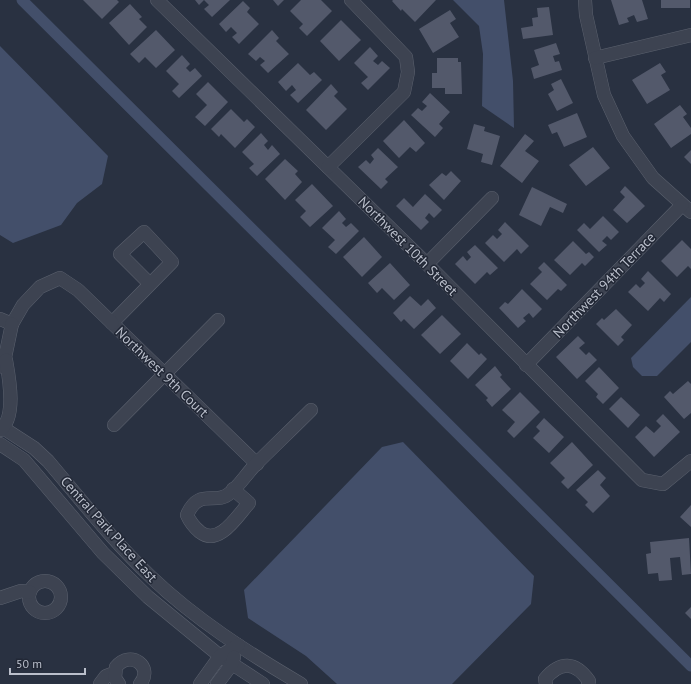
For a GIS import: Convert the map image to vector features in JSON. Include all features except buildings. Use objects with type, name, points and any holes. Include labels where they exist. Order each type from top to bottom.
[{"type":"street","name":"Northwest 10th Street","points":[[158,0],[427,264],[642,480],[662,484],[691,462]]},
{"type":"street","points":[[328,167],[404,92],[408,72],[406,57],[351,0]]},
{"type":"street","points":[[585,0],[586,15],[604,95],[623,136],[653,178],[686,209]]},
{"type":"street","points":[[595,58],[691,35]]},
{"type":"street","points":[[427,264],[492,198]]},
{"type":"street","name":"Northwest 94th Terrace","points":[[526,365],[686,209]]},
{"type":"street","name":"Northwest 9th Court","points":[[150,284],[120,254],[144,232],[172,262],[112,323],[256,464]]},
{"type":"street","points":[[1,428],[8,415],[11,388],[6,360],[6,321],[40,287],[60,278],[78,290],[112,323]]},
{"type":"street","points":[[114,425],[218,320]]},
{"type":"street","points":[[0,375],[6,360]]},
{"type":"street","points":[[234,489],[249,503],[219,535],[211,537],[204,535],[190,522],[187,514],[190,507],[199,500],[207,497],[222,498],[234,489],[256,464],[311,410]]},
{"type":"street","name":"Central Park Place East","points":[[1,428],[34,448],[48,461],[124,549],[151,577],[181,602],[238,645],[301,684]]},
{"type":"street","name":"Central Park Place East","points":[[0,444],[24,460],[103,553],[148,597],[220,656],[263,684]]},
{"type":"street","points":[[0,598],[21,591],[30,592]]},
{"type":"street","points":[[200,684],[220,656],[238,645]]},
{"type":"street","points":[[218,684],[232,664],[238,645]]},
{"type":"street","points":[[100,684],[106,676],[117,678],[116,667],[125,660],[136,660],[144,669],[144,675],[140,684]]},
{"type":"street","points":[[546,684],[545,679],[552,671],[562,666],[574,666],[583,672],[589,681],[588,684]]},
{"type":"water","points":[[453,0],[504,0],[513,81],[514,128],[482,106],[483,54],[479,26]]},
{"type":"water","points":[[0,46],[108,156],[102,184],[77,203],[61,225],[13,243],[0,235]]},
{"type":"water","points":[[691,297],[691,342],[657,376],[642,376],[633,367],[631,358]]},
{"type":"water","points":[[403,442],[534,576],[531,604],[452,684],[337,684],[306,656],[248,618],[244,590],[382,447]]},
{"type":"waterway","points":[[22,0],[691,666]]}]
